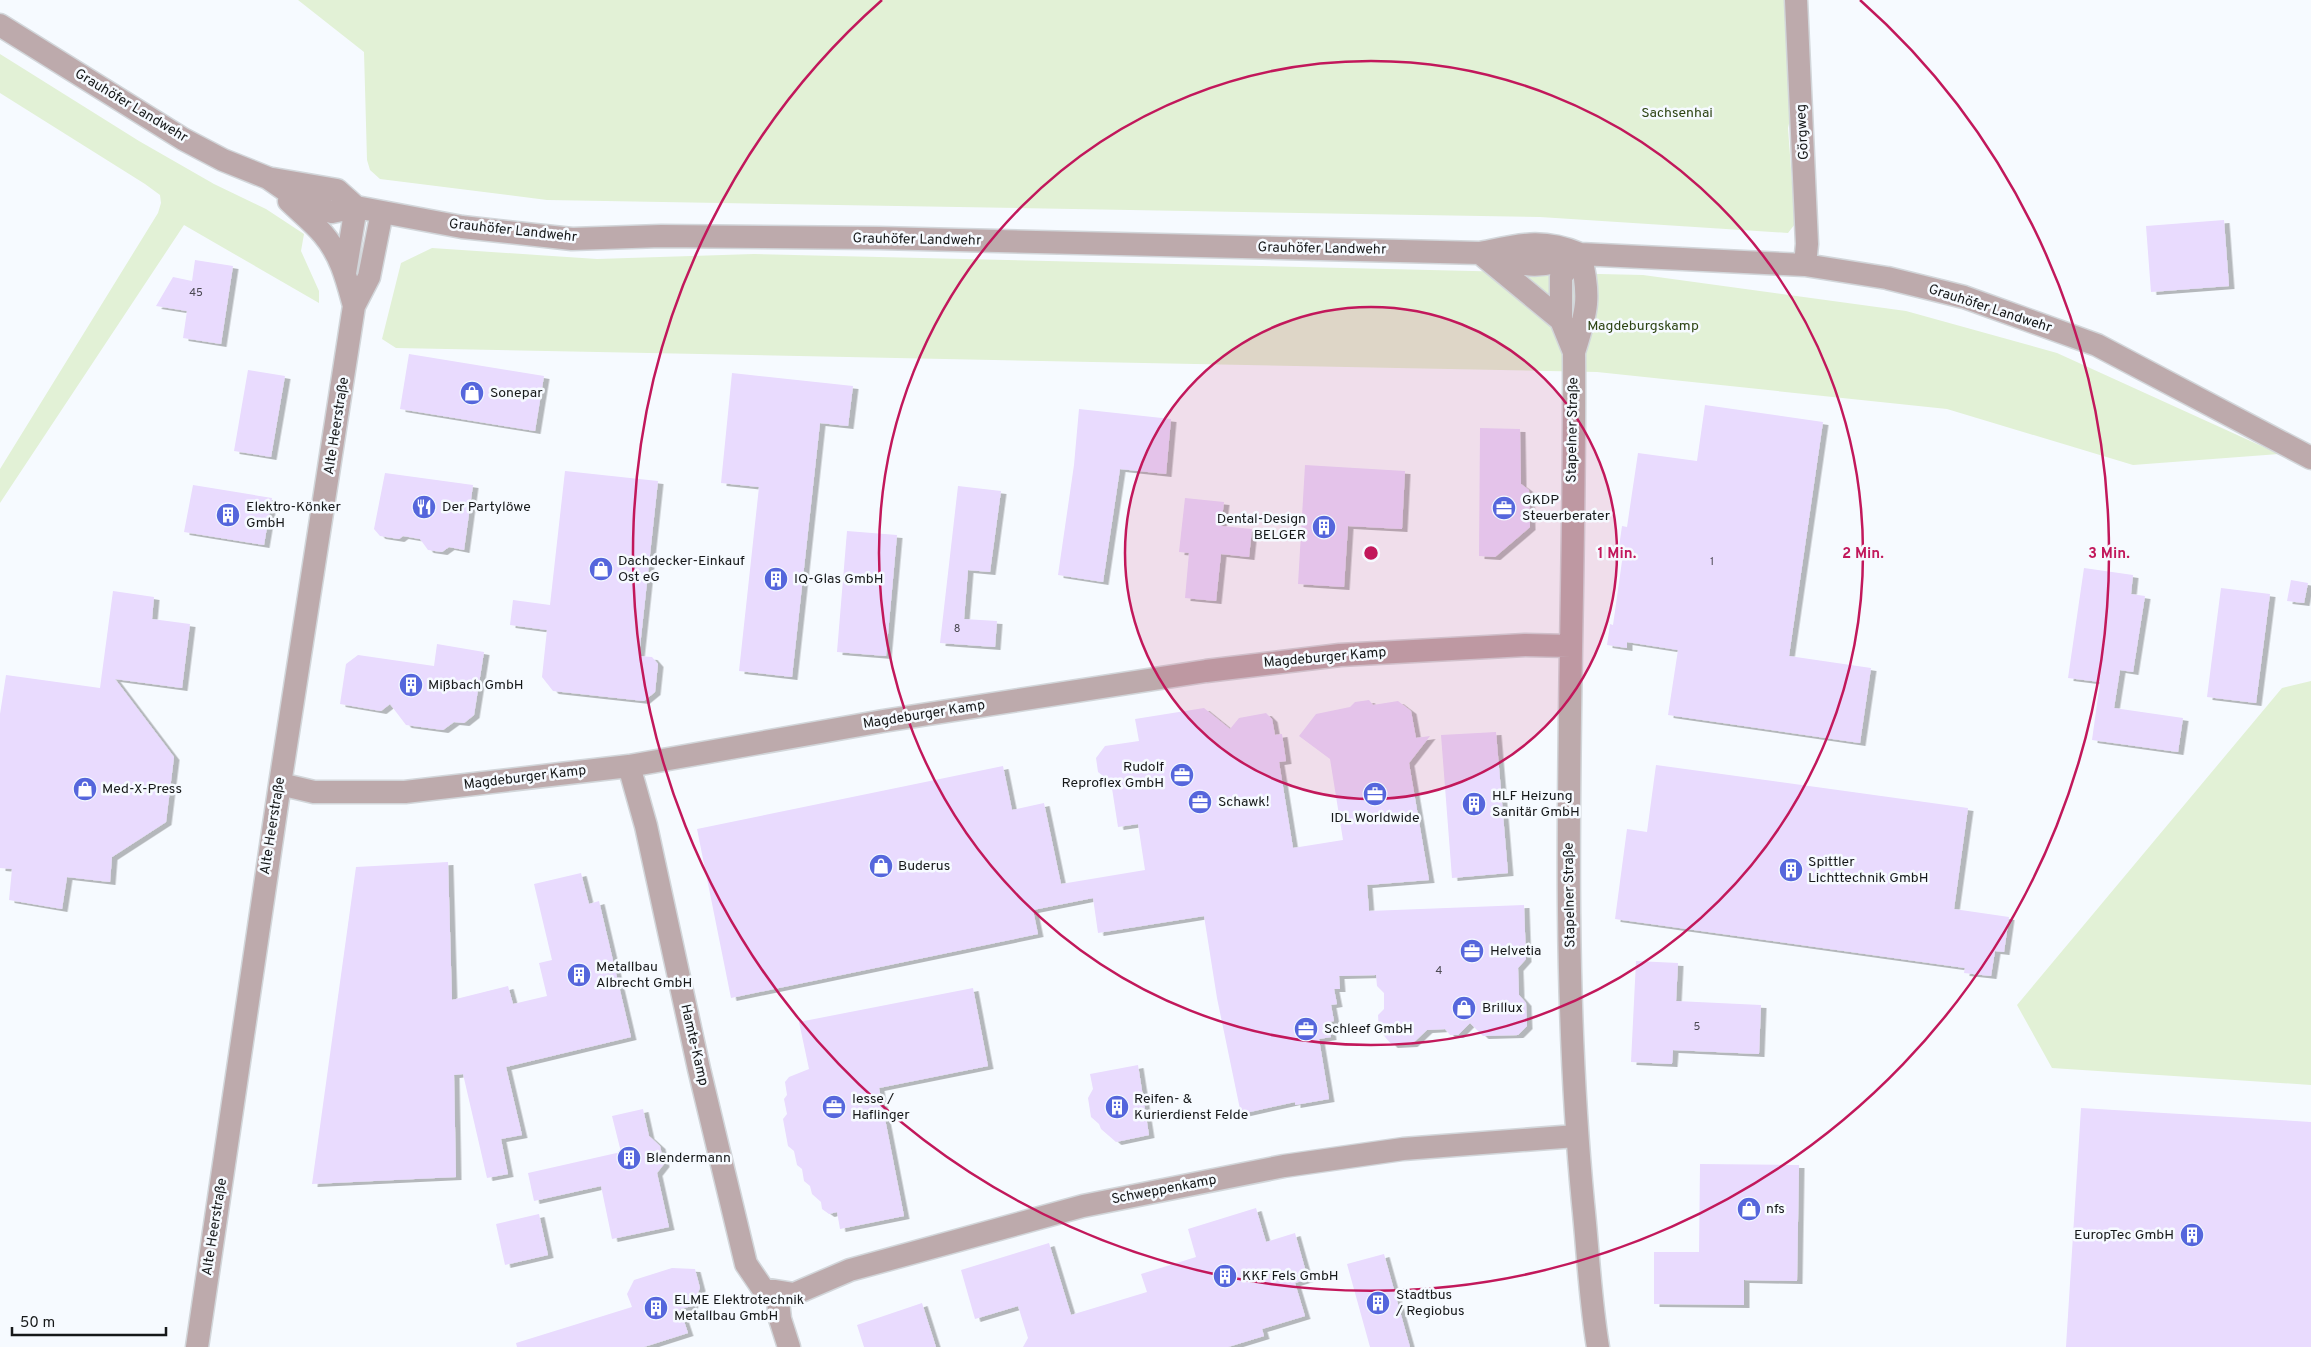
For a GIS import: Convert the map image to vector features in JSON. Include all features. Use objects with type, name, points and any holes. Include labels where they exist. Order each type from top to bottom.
[{"type":"street","name":"Görgweg","points":[[1796,0],[1808,244],[1805,265]]},
{"type":"street","name":"Grauhöfer Landwehr","points":[[0,25],[183,139],[223,160],[268,178],[337,190],[356,207],[462,227],[572,239],[661,236],[879,238],[1480,253],[1522,244],[1557,245],[1580,254],[1805,265],[1887,278],[1964,297],[2097,346],[2311,458]]},
{"type":"street","name":"Alte Heerstraße","points":[[268,178],[323,234],[336,252],[345,273],[354,306]]},
{"type":"street","name":"Alte Heerstraße","points":[[345,273],[356,207]]},
{"type":"street","name":"Alte Heerstraße","points":[[197,1347],[280,784],[354,306],[369,277],[382,212]]},
{"type":"street","points":[[1480,253],[1561,320]]},
{"type":"street","name":"Stapelner Straße","points":[[1574,352],[1561,320],[1561,276],[1580,254]]},
{"type":"street","name":"Stapelner Straße","points":[[1580,254],[1588,284],[1585,319],[1574,352],[1569,824],[1572,1040],[1576,1136],[1598,1347]]},
{"type":"street","name":"Magdeburger Kamp","points":[[280,784],[314,792],[405,792],[629,766],[883,721],[1206,671],[1340,654],[1525,645],[1571,646]]},
{"type":"street","name":"Hamte-Kamp","points":[[629,766],[646,826],[746,1264],[770,1291],[789,1347]]},
{"type":"street","name":"Schweppenkamp","points":[[770,1291],[794,1294],[850,1270],[1083,1206],[1284,1166],[1403,1149],[1576,1136]]},
{"type":"green space","name":"Sachsenhai","points":[[298,0],[1792,0],[1793,106],[1788,128],[1795,224],[1788,233],[1540,217],[547,200],[380,179],[370,170],[367,160],[364,52]]},
{"type":"green space","points":[[0,54],[139,141],[214,184],[266,209],[304,234],[301,251],[319,291],[319,303],[184,225],[0,503],[0,469],[158,213],[161,203],[160,195],[145,184],[0,93]]},
{"type":"green space","name":"Magdeburgskamp","points":[[432,248],[597,259],[754,254],[1643,275],[1906,311],[2057,353],[2279,454],[2133,465],[1947,409],[1597,372],[396,348],[382,339],[401,263]]},
{"type":"green space","points":[[2311,681],[2311,1085],[2052,1068],[2017,1005],[2282,688]]},
{"type":"building","points":[[2224,220],[2229,286],[2151,292],[2146,226]]},
{"type":"building","points":[[195,260],[233,266],[221,344],[183,338],[187,311],[156,306],[173,277],[192,281]]},
{"type":"building","points":[[409,354],[544,376],[535,431],[400,409]]},
{"type":"building","points":[[248,370],[285,376],[271,457],[234,451]]},
{"type":"building","name":"IQ-Glas GmbH","points":[[732,373],[853,386],[848,426],[820,423],[792,677],[739,671],[759,487],[721,483]]},
{"type":"building","points":[[1705,405],[1823,422],[1789,656],[1871,668],[1860,743],[1668,715],[1678,650],[1627,642],[1627,648],[1607,645],[1610,624],[1613,625],[1624,547],[1619,547],[1622,526],[1627,527],[1638,453],[1697,461]]},
{"type":"building","points":[[1079,409],[1171,419],[1166,474],[1120,469],[1103,582],[1058,575],[1074,465]]},
{"type":"building","name":"GKDP Steuerberater","points":[[1480,428],[1520,429],[1521,484],[1529,490],[1530,527],[1495,557],[1479,556]]},
{"type":"building","name":"Dental-Design BELGER","points":[[1305,465],[1405,471],[1402,529],[1348,526],[1344,587],[1298,584]]},
{"type":"building","name":"Dachdecker-Einkauf Ost eG","points":[[565,471],[658,481],[639,656],[652,657],[658,664],[655,692],[644,701],[553,691],[542,677],[547,630],[510,625],[513,600],[550,605]]},
{"type":"building","name":"Der Partylöwe","points":[[385,473],[473,485],[464,550],[449,547],[442,552],[428,550],[420,539],[403,536],[399,539],[380,536],[374,529]]},
{"type":"building","name":"Elektro-Könker GmbH","points":[[193,485],[272,498],[264,545],[184,532]]},
{"type":"building","points":[[958,486],[1001,491],[990,572],[968,570],[964,619],[997,621],[995,647],[940,643]]},
{"type":"building","points":[[1185,498],[1224,502],[1221,526],[1252,529],[1249,557],[1221,554],[1216,601],[1185,598],[1189,553],[1179,552]]},
{"type":"building","points":[[847,531],[897,535],[886,656],[837,652]]},
{"type":"building","points":[[2084,568],[2133,575],[2131,594],[2145,596],[2133,672],[2120,670],[2114,708],[2183,718],[2178,752],[2092,740],[2100,682],[2068,678]]},
{"type":"building","points":[[2291,580],[2308,583],[2304,603],[2287,601]]},
{"type":"building","points":[[2221,588],[2270,594],[2256,703],[2207,697]]},
{"type":"building","name":"Med-X-Press","points":[[113,591],[154,597],[152,619],[190,624],[182,688],[115,679],[174,757],[166,822],[112,857],[110,882],[67,877],[62,909],[9,900],[12,869],[0,868],[0,714],[6,675],[100,688]]},
{"type":"building","name":"Mißbach GmbH","points":[[437,644],[484,652],[474,715],[464,723],[454,722],[443,730],[406,725],[390,704],[381,711],[340,704],[346,664],[358,655],[434,666]]},
{"type":"building","points":[[1369,700],[1373,705],[1398,701],[1411,711],[1416,738],[1430,736],[1409,763],[1429,880],[1367,885],[1369,911],[1524,905],[1526,959],[1518,968],[1519,995],[1526,1003],[1527,1026],[1518,1035],[1483,1036],[1470,1023],[1458,1035],[1450,1035],[1445,1029],[1427,1030],[1412,1044],[1392,1045],[1379,1030],[1378,1015],[1384,1009],[1384,993],[1377,986],[1376,975],[1339,976],[1340,989],[1334,989],[1337,1004],[1331,1005],[1334,1021],[1329,1022],[1331,1037],[1319,1039],[1329,1099],[1295,1105],[1295,1102],[1241,1114],[1217,998],[1204,916],[1098,933],[1093,898],[1033,910],[1038,934],[731,998],[697,829],[1003,766],[1012,810],[1044,803],[1061,884],[1145,870],[1138,824],[1118,827],[1111,782],[1098,772],[1096,758],[1105,746],[1139,741],[1135,719],[1204,708],[1230,729],[1239,718],[1266,713],[1272,719],[1275,735],[1282,734],[1286,761],[1279,762],[1293,848],[1343,840],[1330,759],[1299,736],[1316,714],[1350,707],[1355,702]]},
{"type":"building","name":"HLF Heizung Sanitär GmbH","points":[[1496,732],[1508,873],[1452,878],[1441,735]]},
{"type":"building","name":"Spittler Lichttechnik GmbH","points":[[1656,765],[1968,808],[1954,909],[2009,917],[2004,952],[1995,951],[1991,976],[1964,973],[1965,968],[1615,919],[1627,829],[1647,832]]},
{"type":"building","points":[[448,862],[452,1000],[508,986],[513,1004],[547,996],[539,963],[552,960],[534,884],[581,873],[589,904],[599,901],[631,1037],[506,1067],[522,1135],[501,1139],[508,1174],[487,1178],[463,1074],[454,1075],[456,1177],[312,1184],[356,867]]},
{"type":"building","points":[[1636,961],[1678,963],[1676,1001],[1761,1005],[1759,1054],[1673,1050],[1672,1064],[1631,1062]]},
{"type":"building","name":"Iesse / Haflinger","points":[[973,988],[988,1066],[879,1088],[904,1216],[840,1229],[837,1212],[829,1214],[822,1209],[821,1202],[812,1194],[810,1186],[804,1181],[802,1169],[797,1165],[794,1151],[788,1146],[783,1119],[787,1114],[784,1099],[787,1095],[785,1082],[789,1077],[809,1069],[799,1022]]},
{"type":"building","name":"Reifen- & Kurierdienst Felde","points":[[1138,1065],[1149,1135],[1116,1142],[1091,1117],[1088,1098],[1093,1089],[1090,1074]]},
{"type":"building","name":"EuropTec GmbH","points":[[2081,1108],[2311,1122],[2311,1347],[2066,1347]]},
{"type":"building","name":"Blendermann","points":[[643,1109],[649,1136],[660,1146],[664,1164],[657,1173],[669,1227],[612,1239],[601,1186],[534,1201],[528,1173],[621,1152],[612,1116]]},
{"type":"building","name":"nfs","points":[[1700,1164],[1799,1165],[1797,1281],[1744,1280],[1744,1305],[1654,1304],[1654,1252],[1699,1252]]},
{"type":"building","name":"KKF Fels GmbH","points":[[1256,1208],[1266,1242],[1295,1233],[1308,1279],[1295,1283],[1305,1316],[1262,1329],[1264,1336],[1228,1347],[1023,1347],[1028,1338],[1018,1306],[975,1319],[961,1270],[1049,1243],[1071,1315],[1147,1292],[1141,1274],[1196,1257],[1188,1229]]},
{"type":"building","points":[[539,1214],[548,1255],[505,1265],[496,1224]]},
{"type":"building","name":"Stadtbus / Regiobus","points":[[1384,1254],[1410,1347],[1370,1347],[1347,1264]]},
{"type":"building","name":"ELME Elektrotechnik Metallbau GmbH","points":[[672,1268],[695,1269],[700,1288],[692,1306],[680,1309],[688,1333],[644,1347],[517,1347],[516,1343],[632,1307],[627,1294],[634,1280]]},
{"type":"building","points":[[922,1303],[936,1347],[864,1347],[857,1325]]},
{"type":"place","name":"Sonepar","points":[[472,393]]},
{"type":"place","name":"Der Partylöwe","points":[[424,507]]},
{"type":"place","name":"GKDP Steuerberater","points":[[1504,508]]},
{"type":"place","name":"Elektro-Könker GmbH","points":[[228,515]]},
{"type":"place","name":"Dental-Design BELGER","points":[[1324,527]]},
{"type":"place","name":"Dachdecker-Einkauf Ost eG","points":[[601,569]]},
{"type":"place","name":"IQ-Glas GmbH","points":[[776,579]]},
{"type":"place","name":"Mißbach GmbH","points":[[411,685]]},
{"type":"place","name":"Rudolf Reproflex GmbH","points":[[1182,775]]},
{"type":"place","name":"Med-X-Press","points":[[85,789]]},
{"type":"place","name":"IDL Worldwide","points":[[1375,794]]},
{"type":"place","name":"Schawk!","points":[[1200,802]]},
{"type":"place","name":"HLF Heizung Sanitär GmbH","points":[[1474,804]]},
{"type":"place","name":"Buderus","points":[[881,866]]},
{"type":"place","name":"Spittler Lichttechnik GmbH","points":[[1791,870]]},
{"type":"place","name":"Helvetia","points":[[1472,951]]},
{"type":"place","name":"Metallbau Albrecht GmbH","points":[[579,975]]},
{"type":"place","name":"Brillux","points":[[1464,1008]]},
{"type":"place","name":"Schleef GmbH","points":[[1306,1029]]},
{"type":"place","name":"Iesse / Haflinger","points":[[834,1107]]},
{"type":"place","name":"Reifen- & Kurierdienst Felde","points":[[1117,1107]]},
{"type":"place","name":"Blendermann","points":[[629,1158]]},
{"type":"place","name":"nfs","points":[[1749,1209]]},
{"type":"place","name":"EuropTec GmbH","points":[[2192,1235]]},
{"type":"place","name":"KKF Fels GmbH","points":[[1225,1276]]},
{"type":"place","name":"Stadtbus / Regiobus","points":[[1378,1303]]},
{"type":"place","name":"ELME Elektrotechnik Metallbau GmbH","points":[[656,1308]]}]
